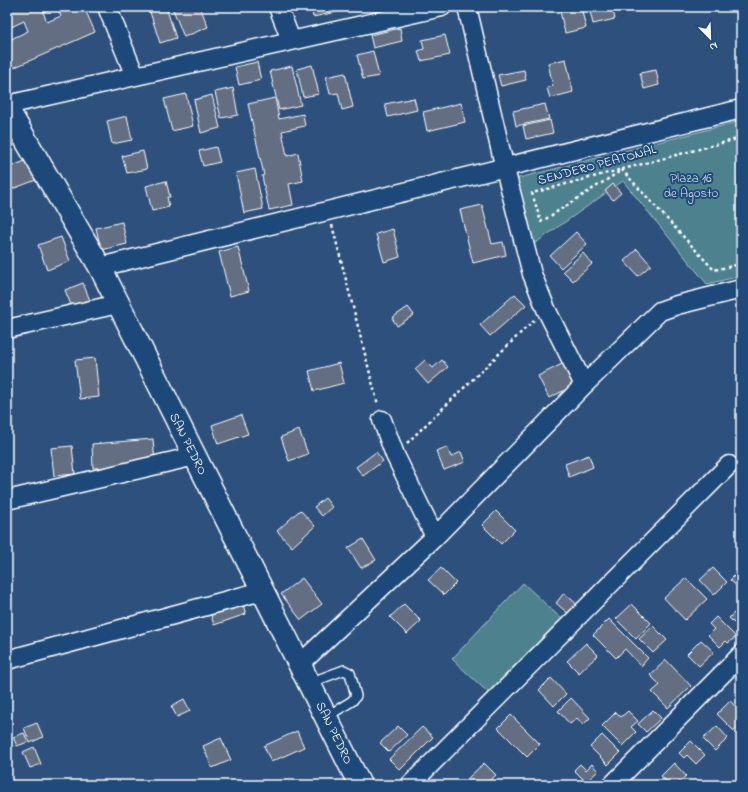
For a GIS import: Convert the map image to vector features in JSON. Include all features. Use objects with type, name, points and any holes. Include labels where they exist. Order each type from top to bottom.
[{"type":"main road","name":"SAN PEDRO","points":[[7,108],[100,267],[360,785]]},
{"type":"street","points":[[107,7],[135,76]]},
{"type":"street","points":[[278,7],[291,40]]},
{"type":"street","points":[[7,105],[442,7]]},
{"type":"street","points":[[467,7],[532,274],[546,309],[584,385]]},
{"type":"street","points":[[100,267],[741,109]]},
{"type":"street","points":[[304,674],[435,537],[584,385],[660,311],[676,305],[741,289]]},
{"type":"street","points":[[7,329],[118,304]]},
{"type":"street","points":[[382,420],[395,455],[435,537]]},
{"type":"street","points":[[7,500],[195,456]]},
{"type":"street","points":[[410,785],[729,465]]},
{"type":"street","points":[[7,660],[262,591]]},
{"type":"street","points":[[612,785],[741,654]]},
{"type":"lane","points":[[304,674],[344,670],[350,673],[356,696],[352,701],[326,717]]},
{"type":"path","name":"SENDERO PEATONAL","points":[[741,138],[532,193],[541,222],[622,170],[714,270],[741,264]]},
{"type":"path","points":[[329,211],[382,420]]},
{"type":"path","points":[[395,455],[546,309]]},
{"type":"green space","name":"Plaza 16 de Agosto","points":[[741,121],[741,276],[707,284],[623,181],[534,244],[515,179]]},
{"type":"green space","points":[[523,583],[565,622],[494,698],[452,659]]},
{"type":"building","points":[[7,7],[55,7],[43,12],[47,22],[61,16],[57,7],[71,7],[73,11],[84,7],[95,32],[13,68],[7,55],[7,41],[28,31],[24,21],[7,29]]},
{"type":"building","points":[[154,7],[166,7],[176,38],[160,43],[149,9]]},
{"type":"building","points":[[172,7],[200,7],[208,27],[184,37]]},
{"type":"building","points":[[311,7],[340,7],[341,11],[313,17]]},
{"type":"building","points":[[559,7],[581,7],[586,28],[565,33]]},
{"type":"building","points":[[589,7],[612,7],[615,19],[593,24]]},
{"type":"building","points":[[400,28],[402,41],[373,48],[370,35]]},
{"type":"building","points":[[445,35],[450,55],[421,61],[418,51],[424,49],[422,40]]},
{"type":"building","points":[[373,51],[379,76],[363,79],[357,55]]},
{"type":"building","points":[[566,59],[573,92],[550,98],[547,88],[553,86],[548,63]]},
{"type":"building","points":[[257,62],[261,80],[239,85],[235,67]]},
{"type":"building","points":[[312,65],[319,94],[303,97],[297,69]]},
{"type":"building","points":[[292,66],[301,105],[279,110],[270,71]]},
{"type":"building","points":[[524,70],[526,80],[501,86],[498,75]]},
{"type":"building","points":[[656,70],[659,85],[644,89],[640,73]]},
{"type":"building","points":[[345,73],[353,107],[342,110],[338,93],[330,94],[326,77]]},
{"type":"building","points":[[233,88],[238,115],[221,118],[215,92]]},
{"type":"building","points":[[186,94],[193,126],[172,131],[164,99]]},
{"type":"building","points":[[212,95],[220,128],[201,133],[194,100]]},
{"type":"building","points":[[275,98],[279,119],[303,114],[305,126],[282,131],[287,156],[298,153],[303,181],[289,184],[293,205],[269,210],[262,176],[264,175],[248,104]]},
{"type":"building","points":[[414,98],[417,110],[388,117],[385,104]]},
{"type":"building","points":[[461,103],[465,122],[427,131],[423,112]]},
{"type":"building","points":[[545,104],[549,119],[516,126],[513,111]]},
{"type":"building","points":[[127,116],[132,140],[112,144],[107,121]]},
{"type":"building","points":[[550,120],[553,133],[526,139],[523,126]]},
{"type":"building","points":[[216,147],[220,162],[203,166],[199,151]]},
{"type":"building","points":[[143,151],[147,169],[127,173],[122,156]]},
{"type":"building","points":[[28,160],[36,180],[7,191],[7,168]]},
{"type":"building","points":[[255,169],[263,209],[244,213],[236,173]]},
{"type":"building","points":[[166,181],[170,197],[167,197],[169,207],[152,211],[146,186]]},
{"type":"building","points":[[613,184],[621,193],[613,200],[605,191]]},
{"type":"building","points":[[482,205],[492,244],[503,242],[506,255],[473,263],[460,210]]},
{"type":"building","points":[[122,222],[127,244],[101,250],[96,228]]},
{"type":"building","points":[[393,229],[400,257],[384,262],[376,234]]},
{"type":"building","points":[[576,232],[587,244],[561,268],[550,256]]},
{"type":"building","points":[[61,237],[70,261],[47,270],[38,245]]},
{"type":"building","points":[[238,247],[249,291],[230,296],[219,252]]},
{"type":"building","points":[[637,249],[651,265],[638,276],[624,261]]},
{"type":"building","points":[[583,253],[592,264],[573,281],[563,271]]},
{"type":"building","points":[[83,283],[91,303],[73,310],[65,290]]},
{"type":"building","points":[[515,294],[526,305],[490,336],[480,325]]},
{"type":"building","points":[[408,307],[414,315],[397,326],[392,318]]},
{"type":"building","points":[[95,358],[99,397],[80,399],[75,360]]},
{"type":"building","points":[[425,360],[433,368],[442,360],[448,367],[428,384],[415,369]]},
{"type":"building","points":[[339,363],[344,383],[314,391],[309,371]]},
{"type":"building","points":[[564,363],[575,385],[549,398],[538,376]]},
{"type":"building","points":[[7,365],[12,387],[7,388]]},
{"type":"building","points":[[241,415],[248,434],[218,444],[212,425]]},
{"type":"building","points":[[299,430],[308,454],[289,461],[281,437]]},
{"type":"building","points":[[153,439],[155,464],[93,468],[92,444]]},
{"type":"building","points":[[72,446],[75,474],[54,476],[51,448]]},
{"type":"building","points":[[447,447],[451,457],[461,452],[465,462],[444,470],[436,451]]},
{"type":"building","points":[[376,452],[383,461],[363,476],[356,467]]},
{"type":"building","points":[[589,455],[593,467],[569,477],[565,464]]},
{"type":"building","points":[[325,498],[332,507],[322,516],[314,507]]},
{"type":"building","points":[[300,510],[315,526],[292,547],[277,531]]},
{"type":"building","points":[[496,511],[515,530],[501,544],[482,525]]},
{"type":"building","points":[[363,539],[376,560],[361,568],[348,548]]},
{"type":"building","points":[[441,568],[456,583],[444,595],[428,580]]},
{"type":"building","points":[[713,568],[727,582],[714,595],[700,580]]},
{"type":"building","points":[[741,569],[741,590],[730,580]]},
{"type":"building","points":[[302,578],[322,604],[301,620],[281,594]]},
{"type":"building","points":[[686,578],[707,599],[685,620],[664,598]]},
{"type":"building","points":[[564,593],[579,606],[571,616],[556,603]]},
{"type":"building","points":[[404,604],[421,621],[407,634],[390,617]]},
{"type":"building","points":[[632,604],[651,623],[636,639],[616,619]]},
{"type":"building","points":[[243,605],[246,614],[214,625],[211,615]]},
{"type":"building","points":[[741,606],[741,630],[729,618]]},
{"type":"building","points":[[716,617],[736,637],[728,643],[726,641],[720,647],[708,635],[714,629],[709,624]]},
{"type":"building","points":[[609,619],[648,658],[641,666],[625,649],[616,658],[593,635]]},
{"type":"building","points":[[653,626],[667,640],[653,653],[639,639]]},
{"type":"building","points":[[701,640],[714,652],[699,666],[687,654]]},
{"type":"building","points":[[586,643],[598,655],[579,673],[567,661]]},
{"type":"building","points":[[666,660],[691,686],[668,708],[652,692],[660,685],[650,675]]},
{"type":"building","points":[[551,678],[566,694],[554,706],[539,690]]},
{"type":"building","points":[[571,698],[590,718],[583,725],[577,718],[570,724],[558,711]]},
{"type":"building","points":[[184,699],[190,711],[177,717],[171,706]]},
{"type":"building","points":[[730,701],[741,712],[741,725],[734,731],[717,714]]},
{"type":"building","points":[[653,710],[661,718],[646,732],[638,724]]},
{"type":"building","points":[[628,711],[638,721],[631,727],[636,732],[622,746],[602,726],[616,712],[621,717]]},
{"type":"building","points":[[511,715],[540,744],[527,757],[498,728]]},
{"type":"building","points":[[37,723],[43,737],[30,743],[24,728]]},
{"type":"building","points":[[398,726],[407,735],[389,752],[380,743]]},
{"type":"building","points":[[717,726],[728,738],[715,751],[703,739]]},
{"type":"building","points":[[422,727],[433,737],[400,770],[389,759]]},
{"type":"building","points":[[297,731],[304,747],[271,762],[264,746]]},
{"type":"building","points":[[24,733],[28,742],[17,746],[13,737]]},
{"type":"building","points":[[602,735],[620,753],[608,765],[590,747]]},
{"type":"building","points":[[221,738],[231,760],[212,768],[203,746]]},
{"type":"building","points":[[691,741],[705,755],[696,764],[687,755],[684,758],[679,753]]},
{"type":"building","points":[[34,747],[41,764],[30,768],[23,752]]},
{"type":"building","points":[[484,763],[496,775],[485,785],[473,785],[467,779]]},
{"type":"building","points":[[674,763],[686,776],[676,785],[670,785],[661,776]]},
{"type":"building","points":[[580,764],[586,770],[592,764],[598,771],[586,782],[574,770]]}]
